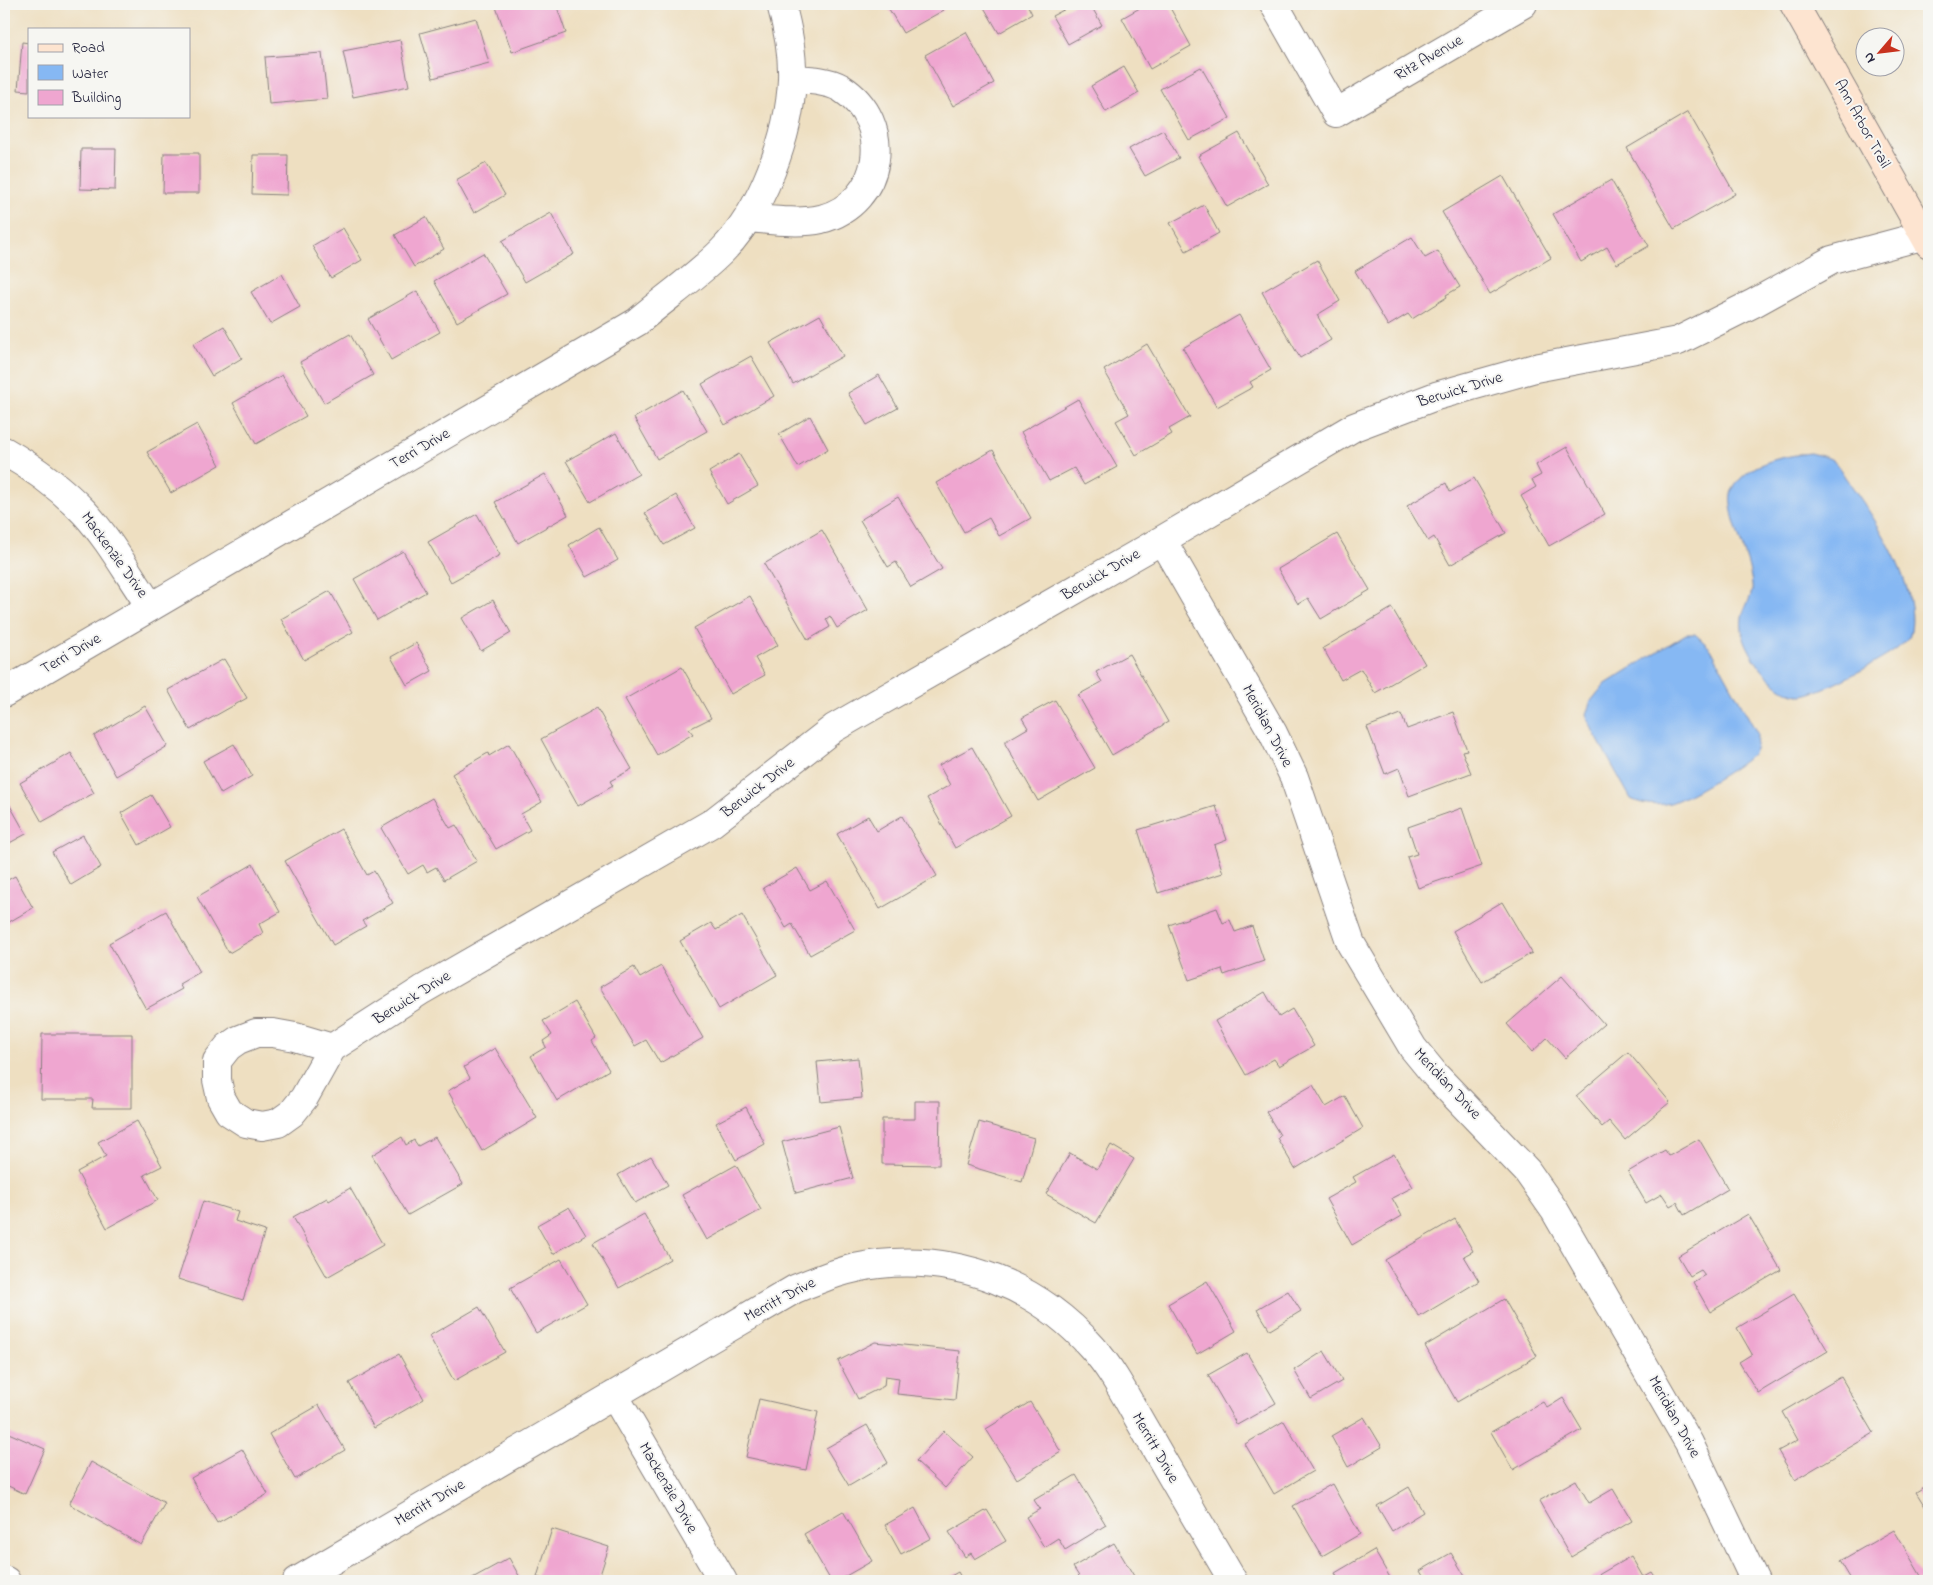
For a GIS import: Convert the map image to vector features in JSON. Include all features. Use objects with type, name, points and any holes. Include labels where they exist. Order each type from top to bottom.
[{"type":"street","name":"Terri Drive","points":[[4,693],[637,322],[722,251],[749,218],[769,179],[780,146],[792,79],[791,41],[781,4]]},
{"type":"street","name":"Ritz Avenue","points":[[1274,4],[1336,113],[1523,4]]},
{"type":"street","name":"Ann Arbor Trail","points":[[1794,4],[1928,238]]},
{"type":"street","points":[[749,218],[803,221],[822,219],[839,211],[860,194],[869,183],[875,164],[876,140],[870,121],[856,101],[840,88],[820,81],[792,79]]},
{"type":"street","name":"Berwick Drive","points":[[332,1048],[422,990],[712,823],[834,728],[1162,540],[1354,426],[1436,396],[1535,368],[1678,341],[1754,303],[1832,260],[1928,238]]},
{"type":"street","name":"Mackenzie Drive","points":[[4,451],[25,463],[83,512],[106,540],[151,607]]},
{"type":"street","name":"Meridian Drive","points":[[1162,540],[1273,733],[1290,768],[1351,944],[1413,1048],[1436,1076],[1527,1171],[1555,1211],[1689,1443],[1755,1581]]},
{"type":"street","name":"Merritt Drive","points":[[297,1581],[795,1288],[832,1274],[878,1264],[922,1262],[972,1270],[1026,1292],[1066,1320],[1094,1348],[1116,1381],[1233,1581]]},
{"type":"street","name":"Mackenzie Drive","points":[[614,1395],[723,1581]]},
{"type":"water","points":[[1810,453],[1834,462],[1870,513],[1903,575],[1912,617],[1909,637],[1891,653],[1834,684],[1799,695],[1780,687],[1762,670],[1745,639],[1741,623],[1743,612],[1751,595],[1752,585],[1749,568],[1733,517],[1731,498],[1732,491],[1738,481],[1756,467],[1777,459]]},
{"type":"water","points":[[1686,634],[1695,634],[1711,649],[1757,733],[1756,746],[1753,753],[1739,765],[1688,795],[1665,804],[1640,803],[1631,799],[1593,731],[1586,714],[1591,701],[1604,685]]},
{"type":"building","points":[[506,4],[556,4],[566,33],[512,52],[496,7]]},
{"type":"building","points":[[886,4],[940,4],[944,10],[903,33]]},
{"type":"building","points":[[982,4],[1027,4],[1032,14],[999,33]]},
{"type":"building","points":[[1075,4],[1090,4],[1102,25],[1068,44],[1052,16]]},
{"type":"building","points":[[1147,4],[1168,4],[1191,46],[1150,69],[1122,18]]},
{"type":"building","points":[[476,18],[489,63],[433,78],[420,33]]},
{"type":"building","points":[[966,32],[994,83],[953,106],[925,55]]},
{"type":"building","points":[[400,40],[409,86],[353,97],[343,51]]},
{"type":"building","points":[[22,42],[28,43],[28,91],[18,90]]},
{"type":"building","points":[[322,53],[327,99],[269,104],[265,57]]},
{"type":"building","points":[[1124,67],[1139,93],[1106,112],[1091,86]]},
{"type":"building","points":[[1201,67],[1230,118],[1189,140],[1160,89]]},
{"type":"building","points":[[1688,112],[1735,194],[1674,229],[1627,148]]},
{"type":"building","points":[[1163,130],[1179,158],[1145,176],[1129,149]]},
{"type":"building","points":[[1239,133],[1268,184],[1227,207],[1198,156]]},
{"type":"building","points":[[81,149],[116,149],[115,190],[80,189]]},
{"type":"building","points":[[164,153],[199,153],[199,193],[163,193]]},
{"type":"building","points":[[253,155],[288,155],[287,195],[252,194]]},
{"type":"building","points":[[486,163],[505,195],[474,213],[456,180]]},
{"type":"building","points":[[1503,176],[1551,258],[1490,294],[1442,212]]},
{"type":"building","points":[[1611,180],[1649,246],[1617,264],[1607,247],[1581,262],[1553,214]]},
{"type":"building","points":[[1204,205],[1219,233],[1186,251],[1170,223]]},
{"type":"building","points":[[551,213],[574,254],[525,282],[502,241]]},
{"type":"building","points":[[426,217],[444,249],[414,267],[395,235]]},
{"type":"building","points":[[343,228],[362,260],[331,278],[312,246]]},
{"type":"building","points":[[1412,237],[1425,258],[1438,251],[1460,287],[1412,319],[1408,314],[1388,326],[1355,271]]},
{"type":"building","points":[[483,253],[507,294],[457,322],[434,281]]},
{"type":"building","points":[[1317,260],[1340,301],[1317,315],[1331,340],[1300,358],[1262,292]]},
{"type":"building","points":[[282,274],[300,307],[270,324],[251,292]]},
{"type":"building","points":[[417,291],[440,332],[391,360],[368,319]]},
{"type":"building","points":[[820,315],[843,356],[793,384],[770,343]]},
{"type":"building","points":[[1239,315],[1271,370],[1250,382],[1253,387],[1217,407],[1183,348]]},
{"type":"building","points":[[224,326],[242,358],[212,376],[193,344]]},
{"type":"building","points":[[350,334],[373,375],[324,403],[300,362]]},
{"type":"building","points":[[1147,344],[1190,417],[1169,429],[1172,434],[1136,455],[1116,421],[1129,414],[1104,370]]},
{"type":"building","points":[[751,356],[774,396],[725,425],[702,384]]},
{"type":"building","points":[[282,375],[306,416],[256,444],[233,403]]},
{"type":"building","points":[[879,375],[898,408],[867,425],[848,393]]},
{"type":"building","points":[[683,390],[707,431],[657,459],[634,418]]},
{"type":"building","points":[[1078,399],[1117,467],[1084,485],[1074,468],[1049,481],[1021,432]]},
{"type":"building","points":[[810,416],[828,449],[798,467],[779,434]]},
{"type":"building","points":[[197,424],[220,465],[171,493],[147,452]]},
{"type":"building","points":[[616,433],[639,474],[590,502],[566,461]]},
{"type":"building","points":[[1567,447],[1605,514],[1549,546],[1521,496],[1536,487],[1532,480],[1541,475],[1536,465]]},
{"type":"building","points":[[993,450],[1031,518],[999,536],[989,518],[964,532],[936,483]]},
{"type":"building","points":[[739,454],[758,486],[727,504],[709,472]]},
{"type":"building","points":[[545,474],[568,515],[518,543],[495,502]]},
{"type":"building","points":[[1474,478],[1506,533],[1450,565],[1434,537],[1428,541],[1407,506],[1446,483],[1450,492]]},
{"type":"building","points":[[676,495],[695,528],[664,545],[645,513]]},
{"type":"building","points":[[898,497],[942,569],[911,587],[896,562],[888,567],[860,520]]},
{"type":"building","points":[[477,514],[500,555],[451,582],[428,542]]},
{"type":"building","points":[[599,527],[618,560],[587,577],[569,545]]},
{"type":"building","points":[[822,530],[868,610],[837,628],[830,616],[826,619],[830,627],[808,640],[764,564]]},
{"type":"building","points":[[1337,534],[1370,590],[1321,619],[1308,598],[1298,604],[1278,569]]},
{"type":"building","points":[[403,551],[426,592],[377,620],[354,579]]},
{"type":"building","points":[[330,591],[353,632],[304,660],[281,619]]},
{"type":"building","points":[[750,596],[778,645],[755,658],[765,675],[731,694],[694,628]]},
{"type":"building","points":[[493,600],[511,633],[481,651],[462,618]]},
{"type":"building","points":[[1392,608],[1425,664],[1375,693],[1361,669],[1341,680],[1323,648]]},
{"type":"building","points":[[416,643],[432,671],[407,685],[391,657]]},
{"type":"building","points":[[1129,654],[1168,722],[1112,755],[1078,695],[1102,682],[1096,672]]},
{"type":"building","points":[[224,659],[247,698],[190,730],[168,690]]},
{"type":"building","points":[[682,667],[711,718],[689,729],[693,734],[657,755],[625,699]]},
{"type":"building","points":[[1055,700],[1095,768],[1038,801],[1004,742],[1028,728],[1022,718]]},
{"type":"building","points":[[145,706],[168,746],[116,776],[94,736]]},
{"type":"building","points":[[597,708],[632,769],[610,781],[613,786],[578,806],[541,739]]},
{"type":"building","points":[[1453,712],[1467,750],[1462,751],[1471,773],[1409,796],[1399,768],[1385,774],[1367,727],[1401,714],[1407,729]]},
{"type":"building","points":[[234,744],[252,776],[221,794],[203,761]]},
{"type":"building","points":[[509,744],[542,802],[521,814],[530,830],[496,849],[452,774],[488,753],[489,756]]},
{"type":"building","points":[[972,747],[1011,816],[955,848],[927,798],[950,785],[939,765]]},
{"type":"building","points":[[71,753],[94,793],[42,822],[20,783]]},
{"type":"building","points":[[4,795],[26,834],[4,846]]},
{"type":"building","points":[[151,795],[170,827],[139,845],[121,813]]},
{"type":"building","points":[[432,798],[450,828],[456,825],[477,861],[444,880],[436,867],[427,872],[423,865],[408,874],[381,828]]},
{"type":"building","points":[[1216,806],[1227,840],[1214,845],[1223,873],[1158,893],[1138,830]]},
{"type":"building","points":[[1462,808],[1482,866],[1418,888],[1407,857],[1417,854],[1408,827]]},
{"type":"building","points":[[868,816],[877,831],[902,816],[937,876],[880,909],[837,834]]},
{"type":"building","points":[[341,829],[367,875],[374,871],[393,903],[362,921],[366,926],[333,945],[285,861]]},
{"type":"building","points":[[83,835],[101,867],[71,885],[52,852]]},
{"type":"building","points":[[253,864],[280,912],[259,924],[263,933],[229,953],[197,897]]},
{"type":"building","points":[[797,868],[810,890],[827,881],[855,930],[810,955],[792,924],[786,928],[763,888]]},
{"type":"building","points":[[15,876],[33,908],[4,925],[4,882]]},
{"type":"building","points":[[1502,902],[1532,953],[1482,982],[1453,931]]},
{"type":"building","points":[[1217,908],[1223,923],[1230,920],[1235,932],[1252,926],[1264,961],[1224,975],[1222,969],[1189,980],[1169,925]]},
{"type":"building","points":[[166,911],[200,972],[179,984],[182,989],[146,1009],[109,943]]},
{"type":"building","points":[[742,915],[777,975],[719,1009],[680,941],[711,923],[716,930]]},
{"type":"building","points":[[661,966],[703,1038],[660,1063],[646,1040],[635,1046],[600,987],[634,967],[640,978]]},
{"type":"building","points":[[1562,976],[1604,1024],[1565,1058],[1547,1038],[1532,1052],[1507,1024]]},
{"type":"building","points":[[1265,992],[1279,1017],[1292,1009],[1314,1046],[1279,1066],[1274,1059],[1246,1075],[1215,1021]]},
{"type":"building","points":[[575,1002],[596,1038],[592,1041],[609,1070],[557,1101],[531,1056],[546,1047],[543,1041],[552,1035],[543,1021]]},
{"type":"building","points":[[42,1034],[132,1034],[132,1108],[92,1108],[93,1099],[41,1099]]},
{"type":"building","points":[[495,1048],[537,1118],[482,1151],[448,1091],[470,1078],[464,1067]]},
{"type":"building","points":[[1628,1052],[1670,1102],[1625,1140],[1609,1121],[1602,1127],[1576,1096]]},
{"type":"building","points":[[858,1058],[862,1098],[821,1102],[817,1062]]},
{"type":"building","points":[[1313,1085],[1326,1107],[1345,1096],[1363,1128],[1295,1169],[1277,1138],[1280,1135],[1266,1112]]},
{"type":"building","points":[[915,1101],[940,1101],[939,1165],[882,1164],[882,1119],[915,1119]]},
{"type":"building","points":[[746,1107],[765,1144],[736,1160],[716,1123]]},
{"type":"building","points":[[137,1121],[162,1166],[144,1175],[158,1200],[107,1228],[77,1172],[106,1156],[98,1142]]},
{"type":"building","points":[[979,1122],[1034,1138],[1022,1182],[966,1165]]},
{"type":"building","points":[[839,1127],[853,1178],[796,1193],[782,1142]]},
{"type":"building","points":[[402,1137],[406,1145],[414,1140],[418,1146],[435,1137],[463,1184],[408,1215],[372,1155]]},
{"type":"building","points":[[1699,1139],[1728,1189],[1684,1215],[1677,1202],[1670,1206],[1662,1194],[1646,1203],[1628,1172],[1665,1150],[1669,1156]]},
{"type":"building","points":[[1111,1145],[1134,1159],[1096,1223],[1046,1194],[1070,1153],[1097,1169]]},
{"type":"building","points":[[1394,1154],[1413,1187],[1392,1198],[1402,1216],[1352,1245],[1326,1199],[1356,1182],[1353,1177]]},
{"type":"building","points":[[651,1156],[668,1185],[635,1203],[618,1175]]},
{"type":"building","points":[[736,1165],[761,1210],[707,1240],[682,1195]]},
{"type":"building","points":[[350,1188],[383,1245],[327,1277],[293,1217],[327,1198],[329,1201]]},
{"type":"building","points":[[203,1201],[238,1212],[235,1221],[265,1231],[243,1300],[178,1279]]},
{"type":"building","points":[[569,1207],[586,1235],[553,1254],[537,1225]]},
{"type":"building","points":[[644,1214],[670,1259],[619,1288],[593,1243]]},
{"type":"building","points":[[1748,1214],[1781,1270],[1710,1312],[1693,1282],[1705,1275],[1701,1270],[1690,1276],[1678,1256]]},
{"type":"building","points":[[1455,1219],[1473,1251],[1464,1256],[1479,1281],[1419,1317],[1385,1260]]},
{"type":"building","points":[[561,1259],[587,1304],[536,1333],[510,1288]]},
{"type":"building","points":[[1207,1281],[1236,1331],[1197,1354],[1168,1304]]},
{"type":"building","points":[[1288,1291],[1301,1311],[1270,1330],[1257,1309]]},
{"type":"building","points":[[1794,1294],[1828,1351],[1758,1393],[1739,1362],[1752,1354],[1737,1328]]},
{"type":"building","points":[[1504,1299],[1537,1356],[1457,1402],[1425,1346]]},
{"type":"building","points":[[479,1307],[505,1352],[454,1381],[429,1336]]},
{"type":"building","points":[[875,1342],[960,1351],[955,1400],[897,1394],[899,1378],[885,1376],[884,1386],[858,1399],[838,1361]]},
{"type":"building","points":[[1324,1351],[1342,1381],[1311,1399],[1294,1370]]},
{"type":"building","points":[[1247,1353],[1276,1403],[1237,1425],[1208,1375]]},
{"type":"building","points":[[399,1354],[424,1399],[374,1428],[349,1383]]},
{"type":"building","points":[[1841,1377],[1874,1433],[1795,1480],[1778,1451],[1798,1440],[1782,1412]]},
{"type":"building","points":[[1563,1398],[1582,1430],[1513,1470],[1491,1432],[1543,1402],[1547,1408]]},
{"type":"building","points":[[759,1399],[818,1412],[806,1470],[746,1457]]},
{"type":"building","points":[[1030,1402],[1061,1452],[1017,1479],[986,1429]]},
{"type":"building","points":[[319,1405],[345,1450],[295,1479],[269,1434]]},
{"type":"building","points":[[1364,1417],[1382,1447],[1348,1467],[1331,1436]]},
{"type":"building","points":[[1284,1421],[1313,1471],[1274,1494],[1245,1444]]},
{"type":"building","points":[[867,1425],[888,1463],[849,1486],[826,1448]]},
{"type":"building","points":[[4,1431],[45,1449],[25,1494],[4,1484]]},
{"type":"building","points":[[944,1431],[973,1457],[945,1488],[916,1461]]},
{"type":"building","points":[[242,1449],[268,1494],[217,1523],[191,1478]]},
{"type":"building","points":[[91,1462],[165,1503],[141,1545],[69,1504]]},
{"type":"building","points":[[1076,1475],[1106,1525],[1065,1550],[1058,1538],[1044,1547],[1026,1517],[1040,1509],[1034,1500]]},
{"type":"building","points":[[1576,1480],[1589,1503],[1613,1489],[1632,1521],[1571,1557],[1539,1501]]},
{"type":"building","points":[[1332,1484],[1360,1534],[1322,1556],[1293,1506]]},
{"type":"building","points":[[1929,1484],[1929,1513],[1916,1492]]},
{"type":"building","points":[[1409,1487],[1423,1512],[1392,1531],[1377,1506]]},
{"type":"building","points":[[915,1508],[931,1538],[901,1554],[885,1525]]},
{"type":"building","points":[[987,1510],[1006,1541],[975,1559],[971,1553],[965,1557],[949,1532]]},
{"type":"building","points":[[843,1511],[872,1561],[837,1581],[831,1581],[804,1534]]},
{"type":"building","points":[[552,1529],[609,1547],[598,1581],[549,1581],[537,1577]]},
{"type":"building","points":[[1894,1530],[1924,1581],[1852,1581],[1840,1561]]},
{"type":"building","points":[[1114,1543],[1137,1581],[1082,1581],[1073,1567]]},
{"type":"building","points":[[1374,1550],[1392,1581],[1339,1581],[1335,1573]]},
{"type":"building","points":[[1451,1553],[1466,1578],[1461,1581],[1426,1581],[1420,1571]]},
{"type":"building","points":[[1631,1556],[1643,1577],[1652,1572],[1658,1581],[1588,1581]]},
{"type":"building","points":[[509,1558],[522,1581],[467,1581]]},
{"type":"building","points":[[958,1572],[963,1581],[942,1581]]}]
